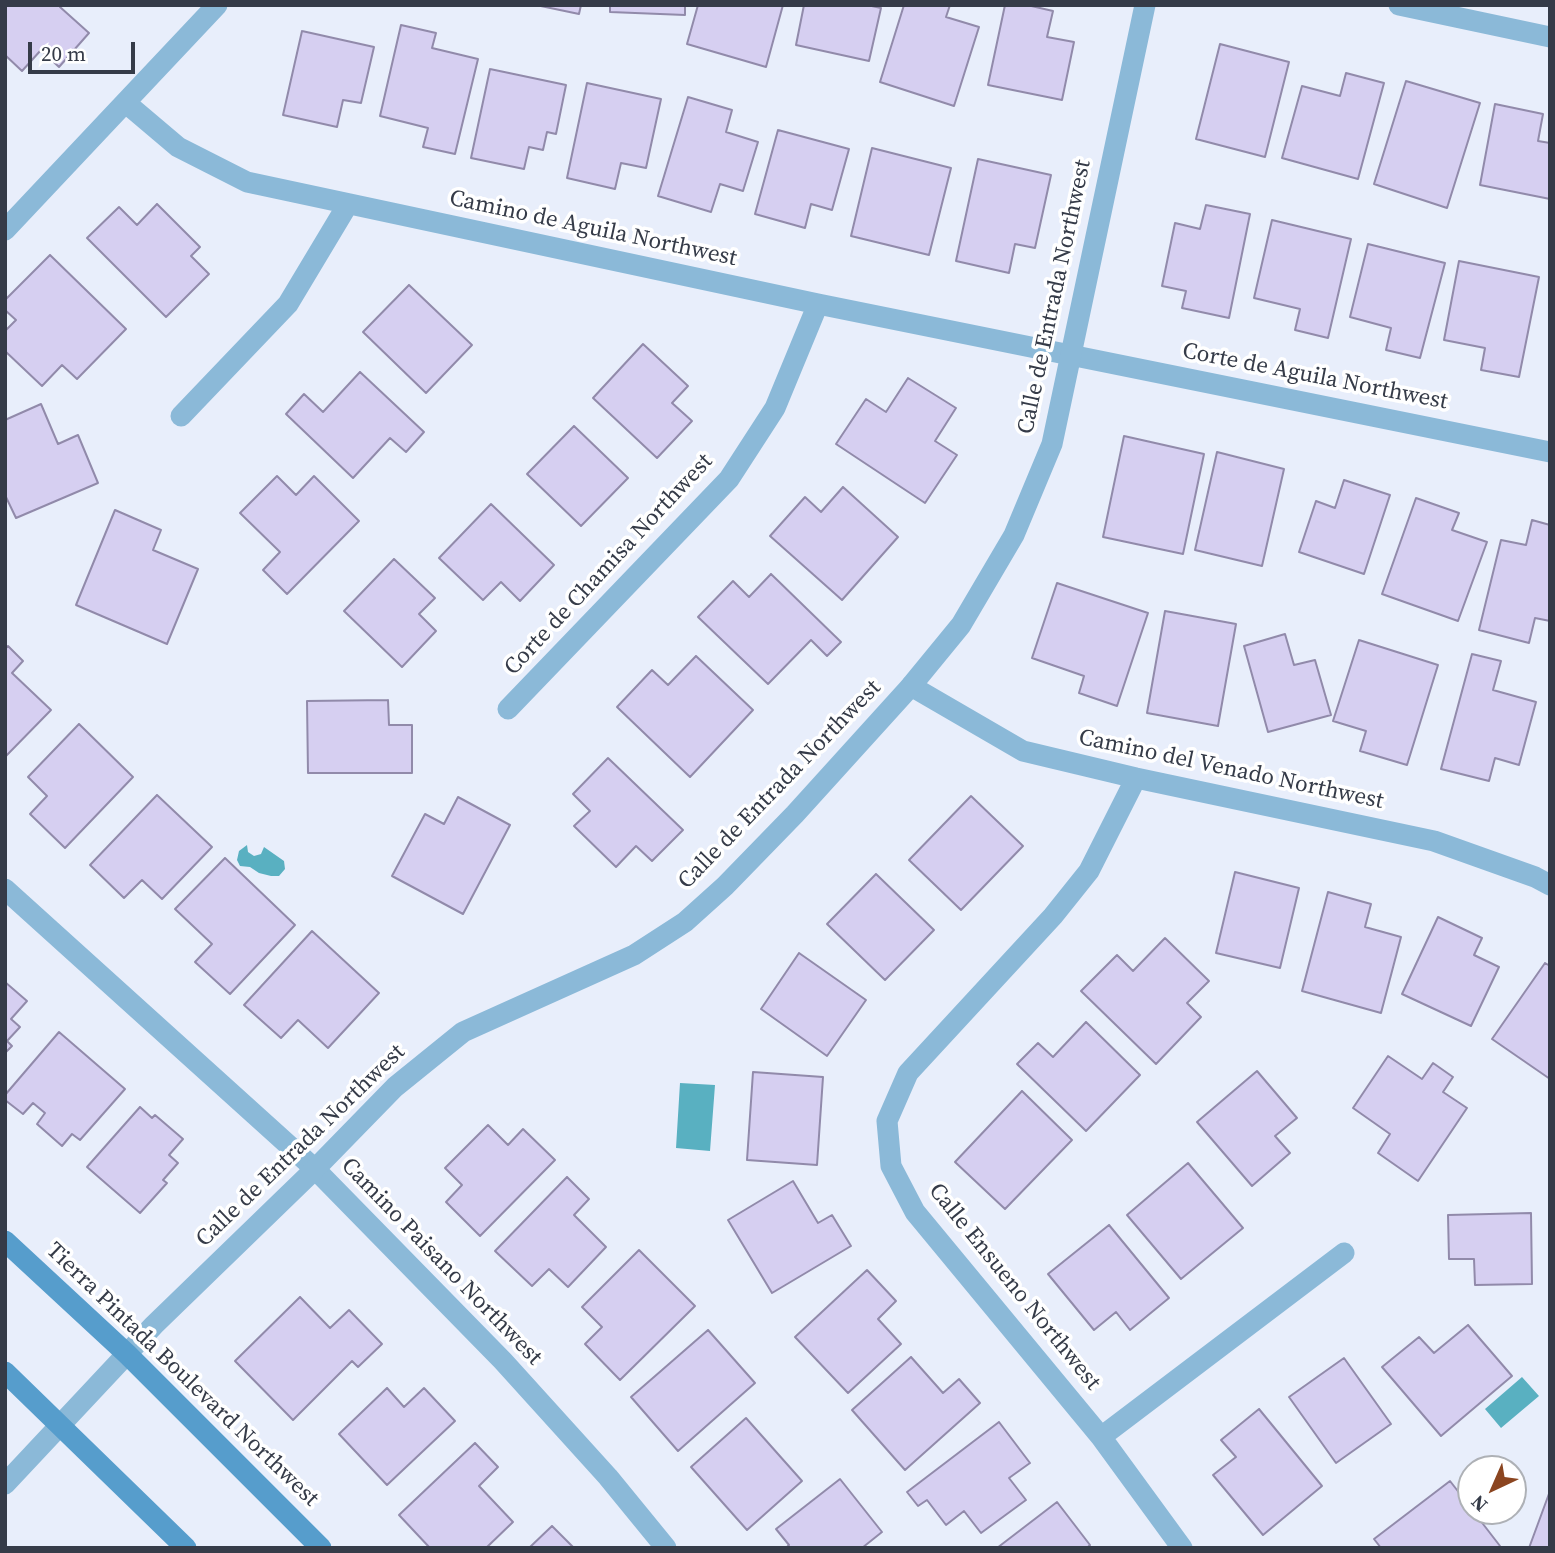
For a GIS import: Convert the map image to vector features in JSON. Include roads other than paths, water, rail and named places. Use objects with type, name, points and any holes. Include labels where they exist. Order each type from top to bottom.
[{"type":"main road","name":"Tierra Pintada Boulevard Northwest","points":[[5,1241],[127,1354],[321,1548]]},
{"type":"main road","points":[[5,1372],[186,1548]]},
{"type":"street","points":[[5,230],[218,5]]},
{"type":"street","name":"Calle de Entrada Northwest","points":[[5,1484],[127,1354],[314,1170],[394,1087],[463,1032],[634,956],[685,922],[725,886],[795,814],[911,686],[961,625],[1014,535],[1052,444],[1145,5]]},
{"type":"street","points":[[1399,5],[1550,37]]},
{"type":"street","name":"Camino de Aguila Northwest","points":[[126,103],[177,146],[247,182],[818,304],[1071,354]]},
{"type":"street","points":[[181,416],[288,304],[348,204]]},
{"type":"street","name":"Corte de Chamisa Northwest","points":[[508,709],[729,479],[775,408],[818,304]]},
{"type":"street","name":"Corte de Aguila Northwest","points":[[1071,354],[1550,452]]},
{"type":"street","name":"Camino del Venado Northwest","points":[[911,686],[1023,751],[1136,778],[1434,841],[1535,877],[1550,885]]},
{"type":"street","name":"Calle Ensueno Northwest","points":[[1136,778],[1089,871],[1053,916],[908,1073],[887,1121],[891,1166],[915,1212],[1101,1437],[1182,1548]]},
{"type":"street","name":"Camino Paisano Northwest","points":[[5,889],[314,1170],[503,1362],[608,1477],[666,1548]]},
{"type":"street","points":[[1101,1437],[1344,1253]]},
{"type":"water","points":[[247,845],[248,852],[254,856],[261,854],[264,847],[284,861],[285,869],[279,876],[271,876],[250,867],[240,866],[237,860],[239,851]]},
{"type":"water","points":[[680,1083],[715,1085],[710,1151],[676,1148]]},
{"type":"water","points":[[1522,1377],[1539,1396],[1501,1428],[1485,1409]]}]
